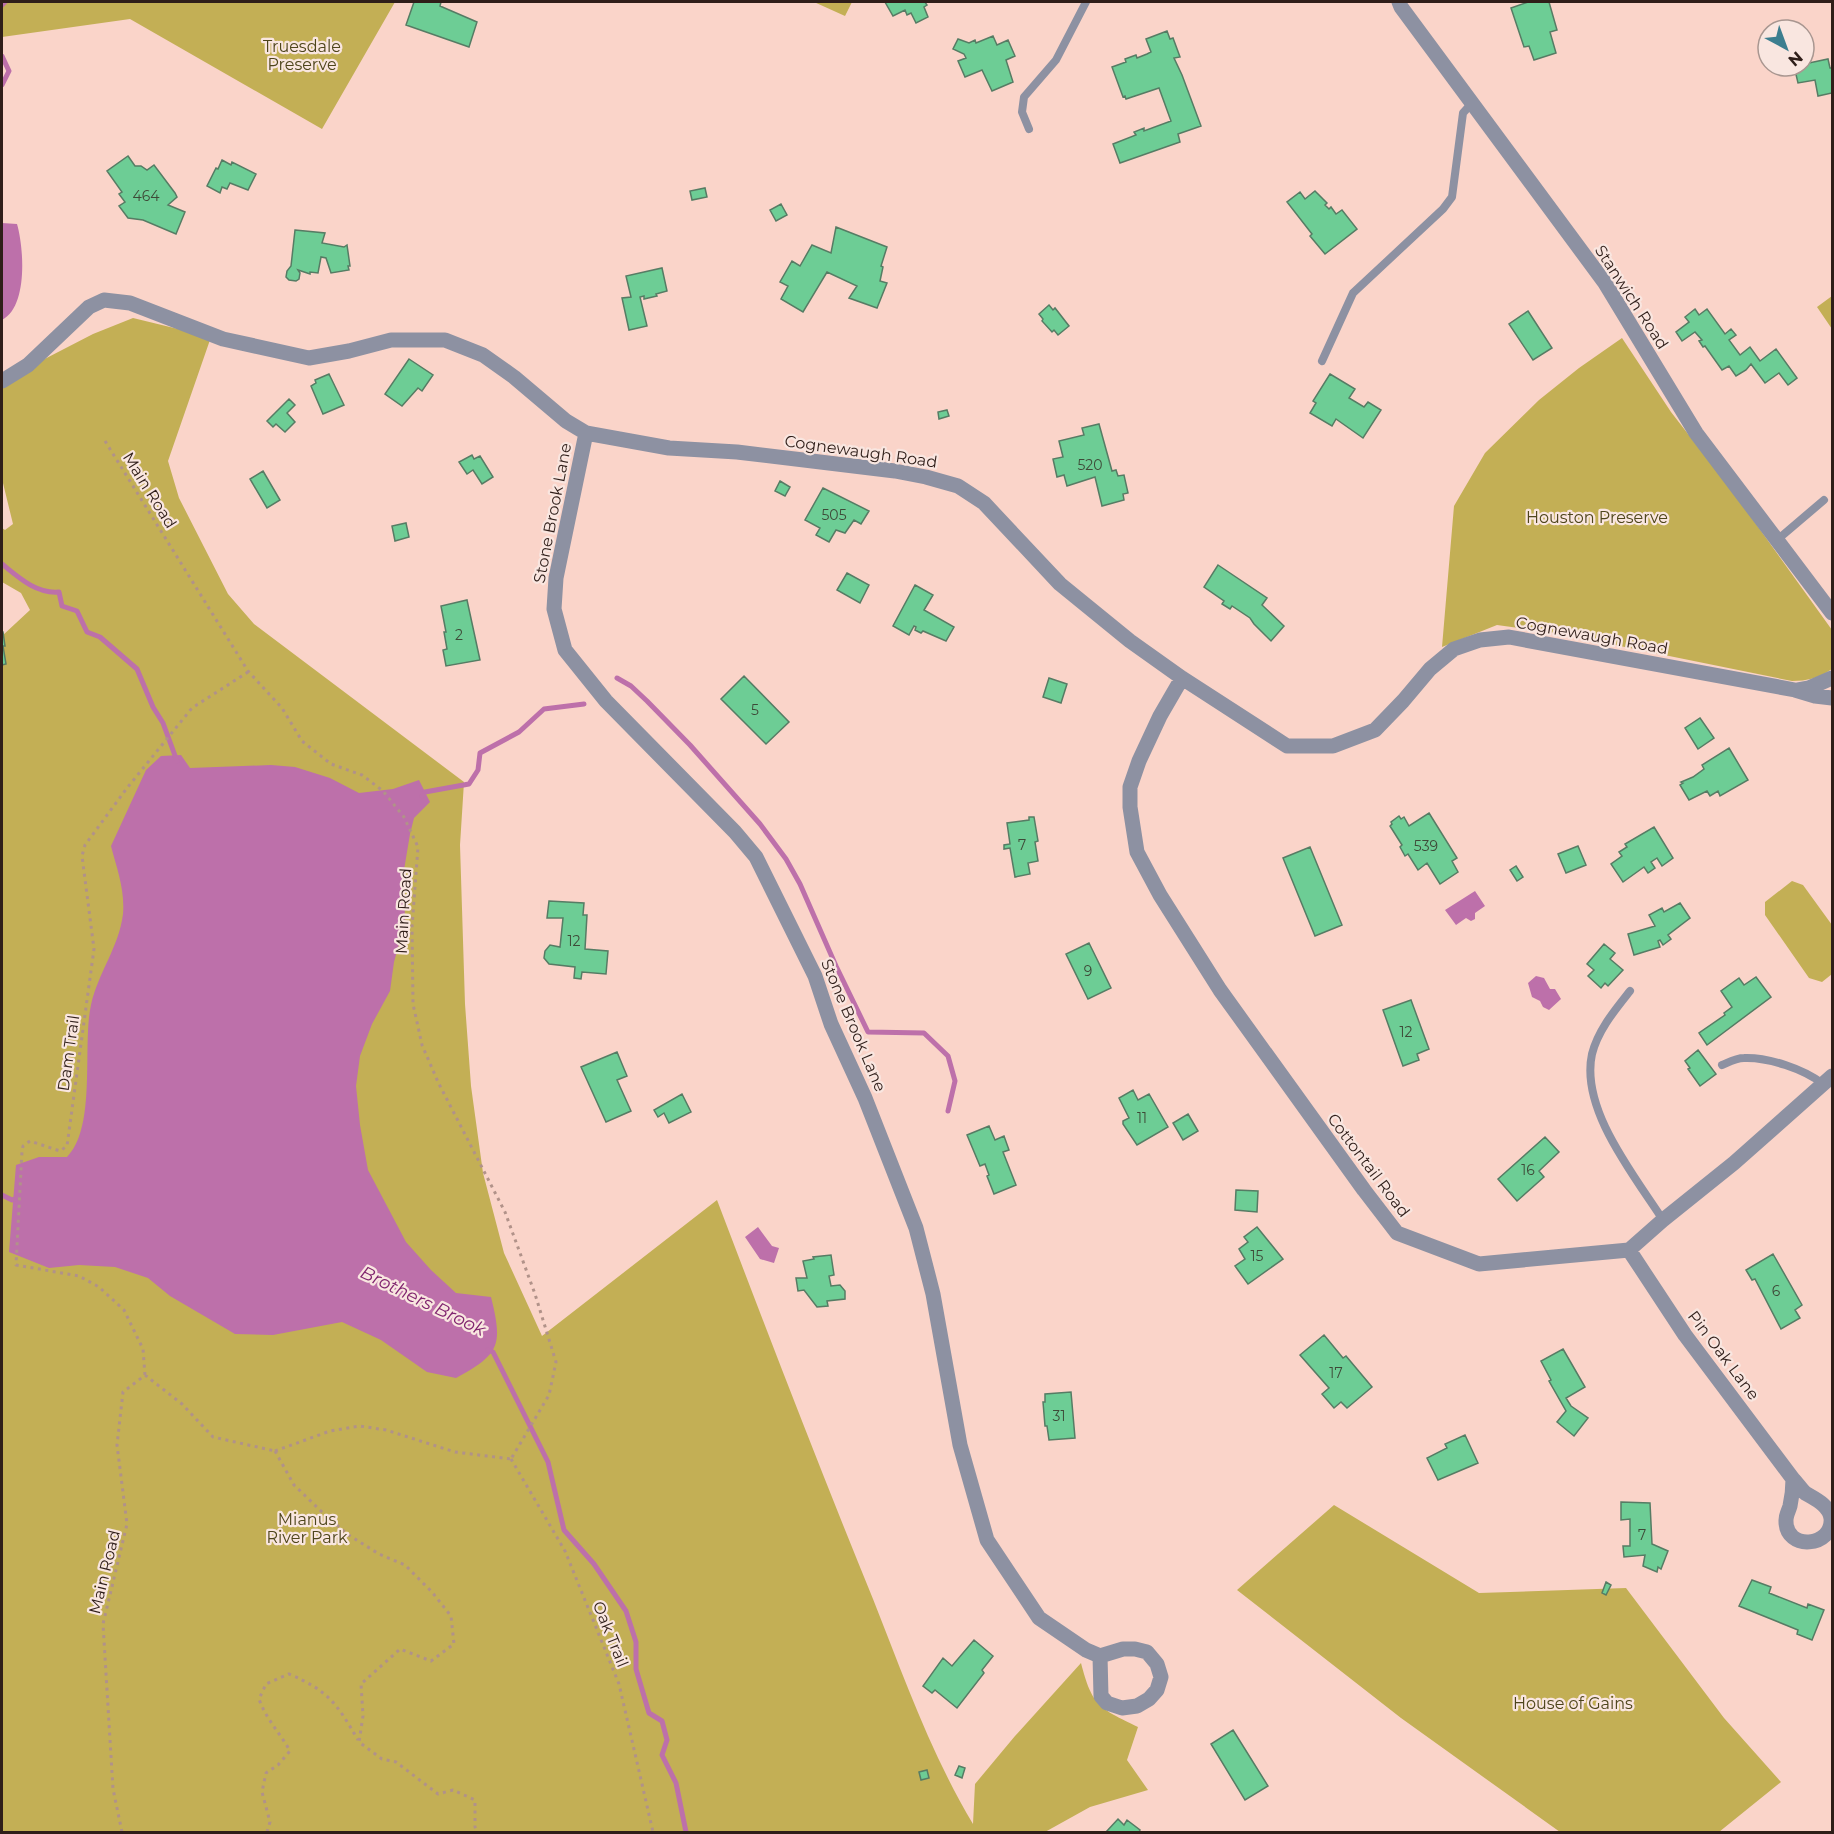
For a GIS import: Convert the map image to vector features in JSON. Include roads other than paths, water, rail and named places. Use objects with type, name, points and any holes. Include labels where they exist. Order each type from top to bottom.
[{"type":"street","name":"Stanwich Road","points":[[1400,2],[1401,7],[1605,283],[1696,433],[1833,613]]},
{"type":"street","name":"Cognewaugh Road","points":[[2,381],[28,365],[89,307],[104,300],[130,303],[223,339],[309,358],[391,340],[445,340],[483,355],[514,377],[566,421],[586,433],[669,448],[737,452],[896,471],[958,486],[984,503],[1060,584],[1130,641],[1182,678],[1287,746],[1334,746],[1374,730],[1430,669],[1454,649],[1480,640],[1509,638],[1833,698]]},
{"type":"street","name":"Stone Brook Lane","points":[[586,433],[555,588],[554,609],[565,650],[606,701],[711,807],[756,858],[815,975],[831,1024],[865,1098],[916,1228],[933,1294],[960,1445],[987,1540],[1039,1618],[1086,1650],[1100,1656]]},
{"type":"street","name":"Cottontail Road","points":[[1182,678],[1160,717],[1130,787],[1130,807],[1137,852],[1160,895],[1220,990],[1397,1233],[1479,1264],[1629,1250]]},
{"type":"street","name":"Cognewaugh Road","points":[[1795,690],[1809,688],[1833,678]]},
{"type":"street","points":[[1629,1250],[1734,1163],[1828,1080]]},
{"type":"street","name":"Pin Oak Lane","points":[[1629,1250],[1686,1335],[1793,1479]]},
{"type":"street","points":[[1123,1649],[1147,1652],[1157,1664],[1161,1677],[1157,1690],[1149,1699],[1137,1706],[1122,1708],[1107,1703],[1101,1696],[1100,1656],[1123,1649]]},
{"type":"lane","points":[[1029,129],[1022,112],[1024,97],[1056,60],[1086,2]]},
{"type":"lane","points":[[1322,361],[1353,293],[1452,197],[1463,113],[1472,103]]},
{"type":"lane","points":[[1777,540],[1824,500]]},
{"type":"lane","points":[[1630,991],[1607,1020],[1593,1052],[1589,1075],[1596,1107],[1611,1138],[1663,1220]]},
{"type":"lane","points":[[1722,1065],[1746,1057],[1798,1069],[1828,1080]]},
{"type":"water","points":[[2,223],[17,224],[22,276],[16,303],[2,320]]},
{"type":"water","points":[[181,755],[190,768],[271,765],[295,767],[330,778],[359,793],[393,789],[419,780],[430,802],[414,818],[404,870],[405,923],[394,962],[390,991],[372,1024],[360,1056],[356,1086],[368,1170],[406,1242],[456,1293],[491,1297],[497,1327],[494,1346],[482,1362],[456,1378],[427,1372],[381,1340],[342,1322],[273,1335],[235,1334],[170,1296],[148,1278],[115,1267],[79,1265],[49,1268],[9,1252],[16,1165],[39,1157],[67,1157],[76,1143],[82,1126],[87,1085],[91,1005],[117,938],[123,914],[122,888],[111,846],[146,770],[161,756]]},
{"type":"water","points":[[1475,891],[1485,906],[1475,913],[1475,919],[1471,921],[1466,918],[1456,925],[1445,910]]},
{"type":"water","points":[[1536,976],[1544,978],[1550,989],[1555,989],[1561,999],[1549,1010],[1532,997],[1528,983]]},
{"type":"water","points":[[758,1227],[772,1246],[779,1248],[774,1263],[760,1259],[745,1237]]},
{"type":"waterway","points":[[2,5],[5,2]]},
{"type":"waterway","points":[[2,56],[9,71],[2,85]]},
{"type":"waterway","points":[[2,564],[35,587],[59,592],[62,606],[77,611],[87,632],[100,637],[137,669],[153,707],[163,723],[177,761]]},
{"type":"waterway","points":[[617,678],[631,686],[690,745],[760,824],[786,859],[800,884],[868,1032],[924,1033],[948,1056],[955,1081],[948,1111]]},
{"type":"waterway","points":[[422,796],[425,792],[469,784],[478,770],[480,753],[519,732],[544,709],[584,704]]},
{"type":"waterway","name":"Brothers Brook","points":[[2,1195],[12,1200],[17,1198]]},
{"type":"waterway","name":"Brothers Brook","points":[[488,1350],[493,1352],[548,1462],[564,1530],[594,1564],[626,1611],[636,1642],[636,1669],[649,1713],[662,1721],[667,1740],[662,1755],[676,1783],[686,1832]]},
{"type":"park label","name":"Truesdale Preserve","points":[[302,55]]},
{"type":"park label","name":"Houston Preserve","points":[[1597,517]]},
{"type":"park label","name":"Mianus River Park","points":[[307,1528]]},
{"type":"park label","name":"House of Gains","points":[[1573,1703]]}]
